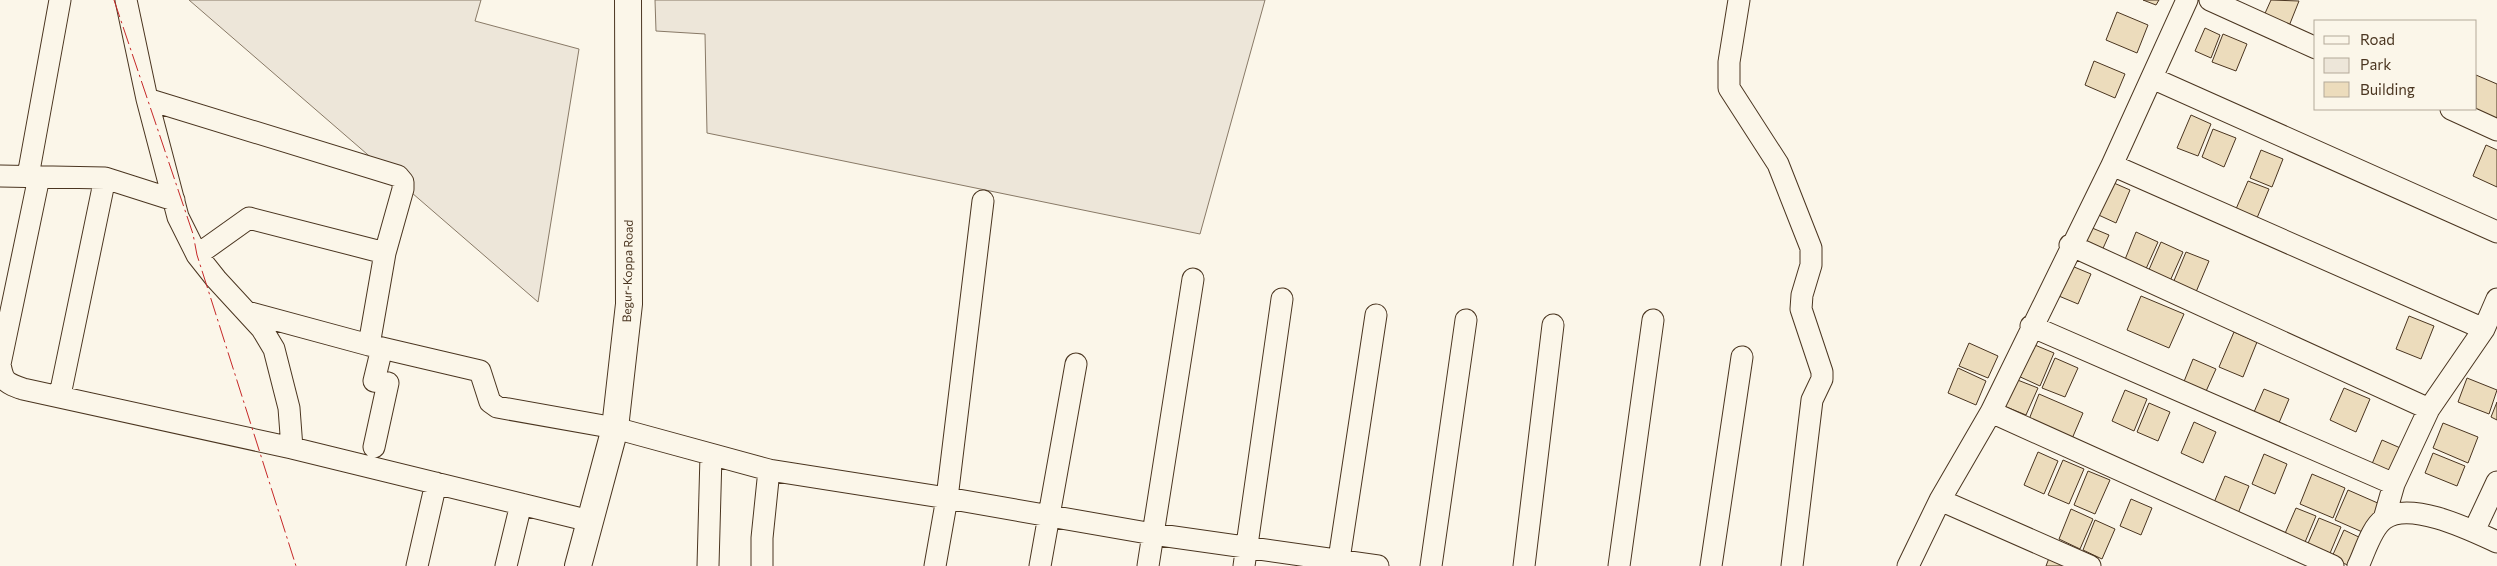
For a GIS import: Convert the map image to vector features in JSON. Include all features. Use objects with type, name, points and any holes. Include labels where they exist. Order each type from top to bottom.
[{"type":"main road","name":"Begur-Koppa Road","points":[[578,566],[615,428],[629,304],[628,0]]},
{"type":"street","points":[[60,0],[34,176],[0,364],[2,377],[9,384],[292,448],[590,521]]},
{"type":"street","points":[[126,0],[147,98],[178,216],[197,255],[216,279],[262,329],[274,349],[289,408],[292,448]]},
{"type":"street","points":[[1739,0],[1729,62],[1729,88],[1778,164],[1811,248],[1811,265],[1802,296],[1801,309],[1822,372],[1822,379],[1812,400],[1792,566]]},
{"type":"street","points":[[1908,566],[1940,500],[1991,412],[2070,246],[2112,165],[2187,0]]},
{"type":"street","points":[[2210,0],[2314,47]]},
{"type":"street","points":[[2152,78],[2497,232]]},
{"type":"street","points":[[147,98],[398,176],[403,182],[403,189],[385,253],[375,346],[374,381],[388,383],[374,447]]},
{"type":"street","points":[[2453,110],[2497,130]]},
{"type":"street","points":[[2112,165],[2484,329]]},
{"type":"street","points":[[0,176],[105,178],[174,200]]},
{"type":"street","points":[[60,396],[105,178]]},
{"type":"street","points":[[935,566],[947,498],[983,201]]},
{"type":"street","points":[[197,255],[249,218],[385,253]]},
{"type":"street","points":[[2070,246],[2429,409]]},
{"type":"street","points":[[1148,566],[1193,279]]},
{"type":"street","points":[[1246,557],[1282,298]]},
{"type":"street","points":[[2384,519],[2394,484],[2429,409],[2484,329],[2497,299]]},
{"type":"street","points":[[247,312],[375,346],[480,371],[490,402],[497,407],[615,428],[769,470],[947,498],[1153,534],[1246,557],[1378,566]]},
{"type":"street","points":[[1338,563],[1376,315]]},
{"type":"street","points":[[1431,566],[1466,320]]},
{"type":"street","points":[[1619,566],[1653,320]]},
{"type":"street","points":[[1524,566],[1554,325]]},
{"type":"street","points":[[2031,326],[2394,484]]},
{"type":"street","points":[[1711,566],[1742,357]]},
{"type":"street","points":[[1040,566],[1076,364]]},
{"type":"street","points":[[1991,412],[2333,566]]},
{"type":"street","points":[[708,566],[711,455]]},
{"type":"street","points":[[762,566],[762,538],[769,470]]},
{"type":"street","points":[[2474,531],[2497,482]]},
{"type":"street","points":[[416,566],[436,483]]},
{"type":"street","points":[[1940,500],[2090,566]]},
{"type":"street","points":[[506,566],[521,504]]},
{"type":"street","points":[[2358,566],[2377,526],[2384,519],[2406,512],[2419,514],[2474,531],[2497,542]]},
{"type":"green space","points":[[189,0],[481,0],[475,21],[579,49],[538,302]]},
{"type":"green space","points":[[655,0],[1265,0],[1200,234],[707,133],[705,34],[656,31]]},
{"type":"building","points":[[2143,0],[2159,0],[2156,5]]},
{"type":"building","points":[[2271,0],[2299,1],[2287,31],[2262,20]]},
{"type":"building","points":[[2117,12],[2148,25],[2137,53],[2106,40]]},
{"type":"building","points":[[2205,28],[2220,35],[2211,58],[2195,51]]},
{"type":"building","points":[[2223,34],[2247,44],[2236,71],[2212,62]]},
{"type":"building","points":[[2094,61],[2125,74],[2115,98],[2085,85]]},
{"type":"building","points":[[2477,75],[2497,84],[2497,117],[2494,123],[2477,110]]},
{"type":"building","points":[[2191,115],[2211,124],[2198,156],[2177,148]]},
{"type":"building","points":[[2213,129],[2236,138],[2224,167],[2202,157]]},
{"type":"building","points":[[2486,145],[2497,150],[2497,187],[2473,176]]},
{"type":"building","points":[[2261,150],[2283,159],[2272,187],[2250,178]]},
{"type":"building","points":[[2107,180],[2130,190],[2116,223],[2092,212]]},
{"type":"building","points":[[2248,181],[2269,189],[2257,218],[2236,209]]},
{"type":"building","points":[[2085,225],[2109,235],[2100,255],[2077,245]]},
{"type":"building","points":[[2136,232],[2158,242],[2145,271],[2124,262]]},
{"type":"building","points":[[2161,242],[2183,252],[2170,281],[2148,272]]},
{"type":"building","points":[[2186,252],[2209,261],[2196,292],[2173,283]]},
{"type":"building","points":[[2067,264],[2091,274],[2078,304],[2054,294]]},
{"type":"building","points":[[2141,296],[2184,314],[2169,348],[2127,330]]},
{"type":"building","points":[[2409,316],[2434,326],[2421,359],[2396,349]]},
{"type":"building","points":[[2234,332],[2257,342],[2243,377],[2219,367]]},
{"type":"building","points":[[1969,343],[1998,356],[1988,378],[1959,366]]},
{"type":"building","points":[[2030,343],[2054,353],[2040,386],[2016,375]]},
{"type":"building","points":[[2055,358],[2078,368],[2065,397],[2042,388]]},
{"type":"building","points":[[2193,359],[2216,369],[2203,398],[2181,389]]},
{"type":"building","points":[[1958,368],[1986,381],[1976,405],[1948,393]]},
{"type":"building","points":[[2467,378],[2497,390],[2489,414],[2458,402]]},
{"type":"building","points":[[2015,379],[2038,388],[2026,415],[2004,406]]},
{"type":"building","points":[[2344,388],[2370,399],[2356,432],[2330,420]]},
{"type":"building","points":[[2264,389],[2289,399],[2276,430],[2251,419]]},
{"type":"building","points":[[2125,390],[2147,399],[2134,431],[2112,421]]},
{"type":"building","points":[[2039,394],[2083,413],[2071,441],[2028,422]]},
{"type":"building","points":[[2497,402],[2497,420],[2491,417]]},
{"type":"building","points":[[2149,403],[2170,412],[2158,441],[2137,432]]},
{"type":"building","points":[[2194,422],[2216,432],[2203,463],[2181,453]]},
{"type":"building","points":[[2443,423],[2478,437],[2468,463],[2433,448]]},
{"type":"building","points":[[2382,440],[2405,450],[2392,481],[2369,471]]},
{"type":"building","points":[[2038,452],[2058,461],[2044,494],[2024,485]]},
{"type":"building","points":[[2433,453],[2465,466],[2457,486],[2425,473]]},
{"type":"building","points":[[2264,454],[2287,464],[2275,494],[2252,484]]},
{"type":"building","points":[[2063,460],[2084,469],[2069,504],[2048,495]]},
{"type":"building","points":[[2088,471],[2110,480],[2095,514],[2074,505]]},
{"type":"building","points":[[2312,474],[2345,488],[2333,518],[2300,504]]},
{"type":"building","points":[[2225,476],[2249,486],[2237,516],[2213,505]]},
{"type":"building","points":[[2348,490],[2380,504],[2367,534],[2335,520]]},
{"type":"building","points":[[2131,499],[2152,508],[2141,535],[2120,526]]},
{"type":"building","points":[[2296,508],[2316,516],[2303,547],[2283,538]]},
{"type":"building","points":[[2071,509],[2093,519],[2080,549],[2059,539]]},
{"type":"building","points":[[2319,518],[2341,527],[2328,558],[2306,548]]},
{"type":"building","points":[[2095,520],[2115,529],[2102,559],[2083,550]]},
{"type":"building","points":[[2344,530],[2363,539],[2351,566],[2331,559]]},
{"type":"building","points":[[2049,558],[2071,566],[2046,566]]},
{"type":"power","points":[[114,0],[193,234],[197,255],[296,566]]}]
